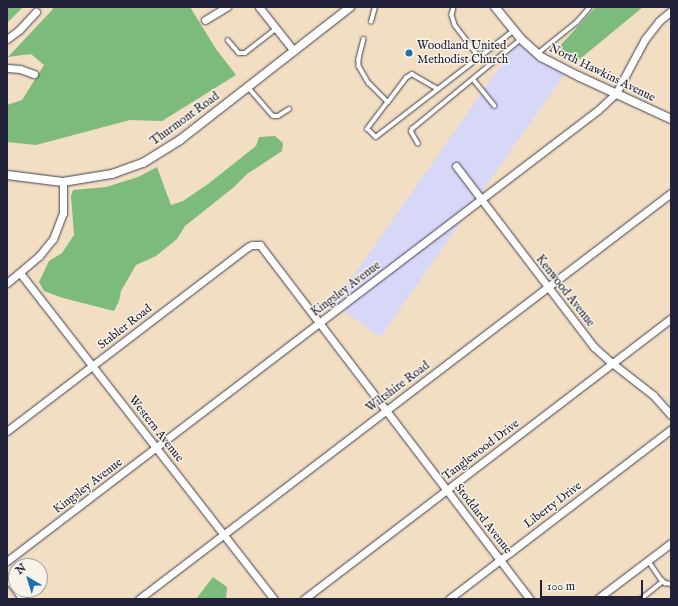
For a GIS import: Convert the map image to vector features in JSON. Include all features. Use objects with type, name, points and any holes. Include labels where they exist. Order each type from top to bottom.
[{"type":"street","points":[[205,20],[227,7]]},
{"type":"street","points":[[259,7],[294,51]]},
{"type":"street","name":"Thurmont Road","points":[[7,175],[63,182],[106,176],[143,163],[180,140],[350,7]]},
{"type":"street","name":"North Hawkins Avenue","points":[[495,7],[521,39],[537,54],[551,63],[671,119]]},
{"type":"street","name":"Kingsley Avenue","points":[[7,561],[598,110],[616,94],[645,39],[659,21],[671,11]]},
{"type":"street","points":[[7,39],[19,30],[36,12]]},
{"type":"street","points":[[7,68],[20,68],[34,74]]},
{"type":"street","name":"Kenwood Avenue","points":[[456,166],[594,347],[653,396],[671,415]]},
{"type":"street","points":[[7,283],[47,248],[56,234],[63,213],[63,182]]},
{"type":"street","name":"Wiltshire Road","points":[[139,599],[671,193]]},
{"type":"street","name":"Stabler Road","points":[[7,431],[252,244],[258,245]]},
{"type":"street","name":"Stoddard Avenue","points":[[258,245],[264,249],[530,599]]},
{"type":"street","name":"Western Avenue","points":[[20,273],[274,599]]},
{"type":"street","name":"Tanglewood Drive","points":[[304,599],[314,596],[446,490],[671,318]]},
{"type":"street","name":"Liberty Drive","points":[[449,599],[671,429]]},
{"type":"street","points":[[597,599],[671,542]]},
{"type":"street","points":[[7,578],[23,599]]},
{"type":"lane","points":[[371,22],[375,7]]},
{"type":"lane","points":[[454,7],[452,15],[455,25],[479,57]]},
{"type":"lane","points":[[537,54],[577,22],[590,7]]},
{"type":"lane","points":[[228,40],[239,53],[245,54],[276,29]]},
{"type":"lane","points":[[438,89],[412,74],[406,78],[368,129],[376,137],[438,89],[479,57],[514,30]]},
{"type":"lane","points":[[364,39],[359,59],[359,66],[369,83],[388,102]]},
{"type":"lane","points":[[418,144],[413,138],[411,132],[412,129],[474,80],[521,39]]},
{"type":"lane","points":[[474,80],[495,106]]},
{"type":"lane","points":[[248,87],[274,116],[278,116],[290,109]]},
{"type":"lane","points":[[648,560],[663,581],[671,584]]},
{"type":"lane","points":[[641,599],[663,581]]},
{"type":"shaded area","points":[[520,38],[567,71],[380,337],[334,304]]},
{"type":"green space","points":[[7,7],[23,7],[7,23]]},
{"type":"green space","points":[[52,7],[190,7],[216,49],[236,75],[162,121],[130,120],[36,145],[7,142],[7,105],[22,100],[44,65],[31,54],[8,57],[53,9]]},
{"type":"green space","points":[[596,7],[643,7],[580,59],[556,50]]},
{"type":"green space","points":[[275,136],[283,143],[282,151],[247,174],[234,187],[185,226],[177,239],[156,256],[136,265],[121,291],[119,301],[114,311],[63,298],[44,291],[39,282],[49,261],[62,253],[74,235],[71,196],[73,190],[106,187],[138,177],[157,167],[171,205],[183,201],[208,184],[256,146],[259,137]]},
{"type":"green space","points":[[213,577],[227,587],[226,599],[196,599]]},
{"type":"place","name":"Woodland United Methodist Church","points":[[409,53]]}]
